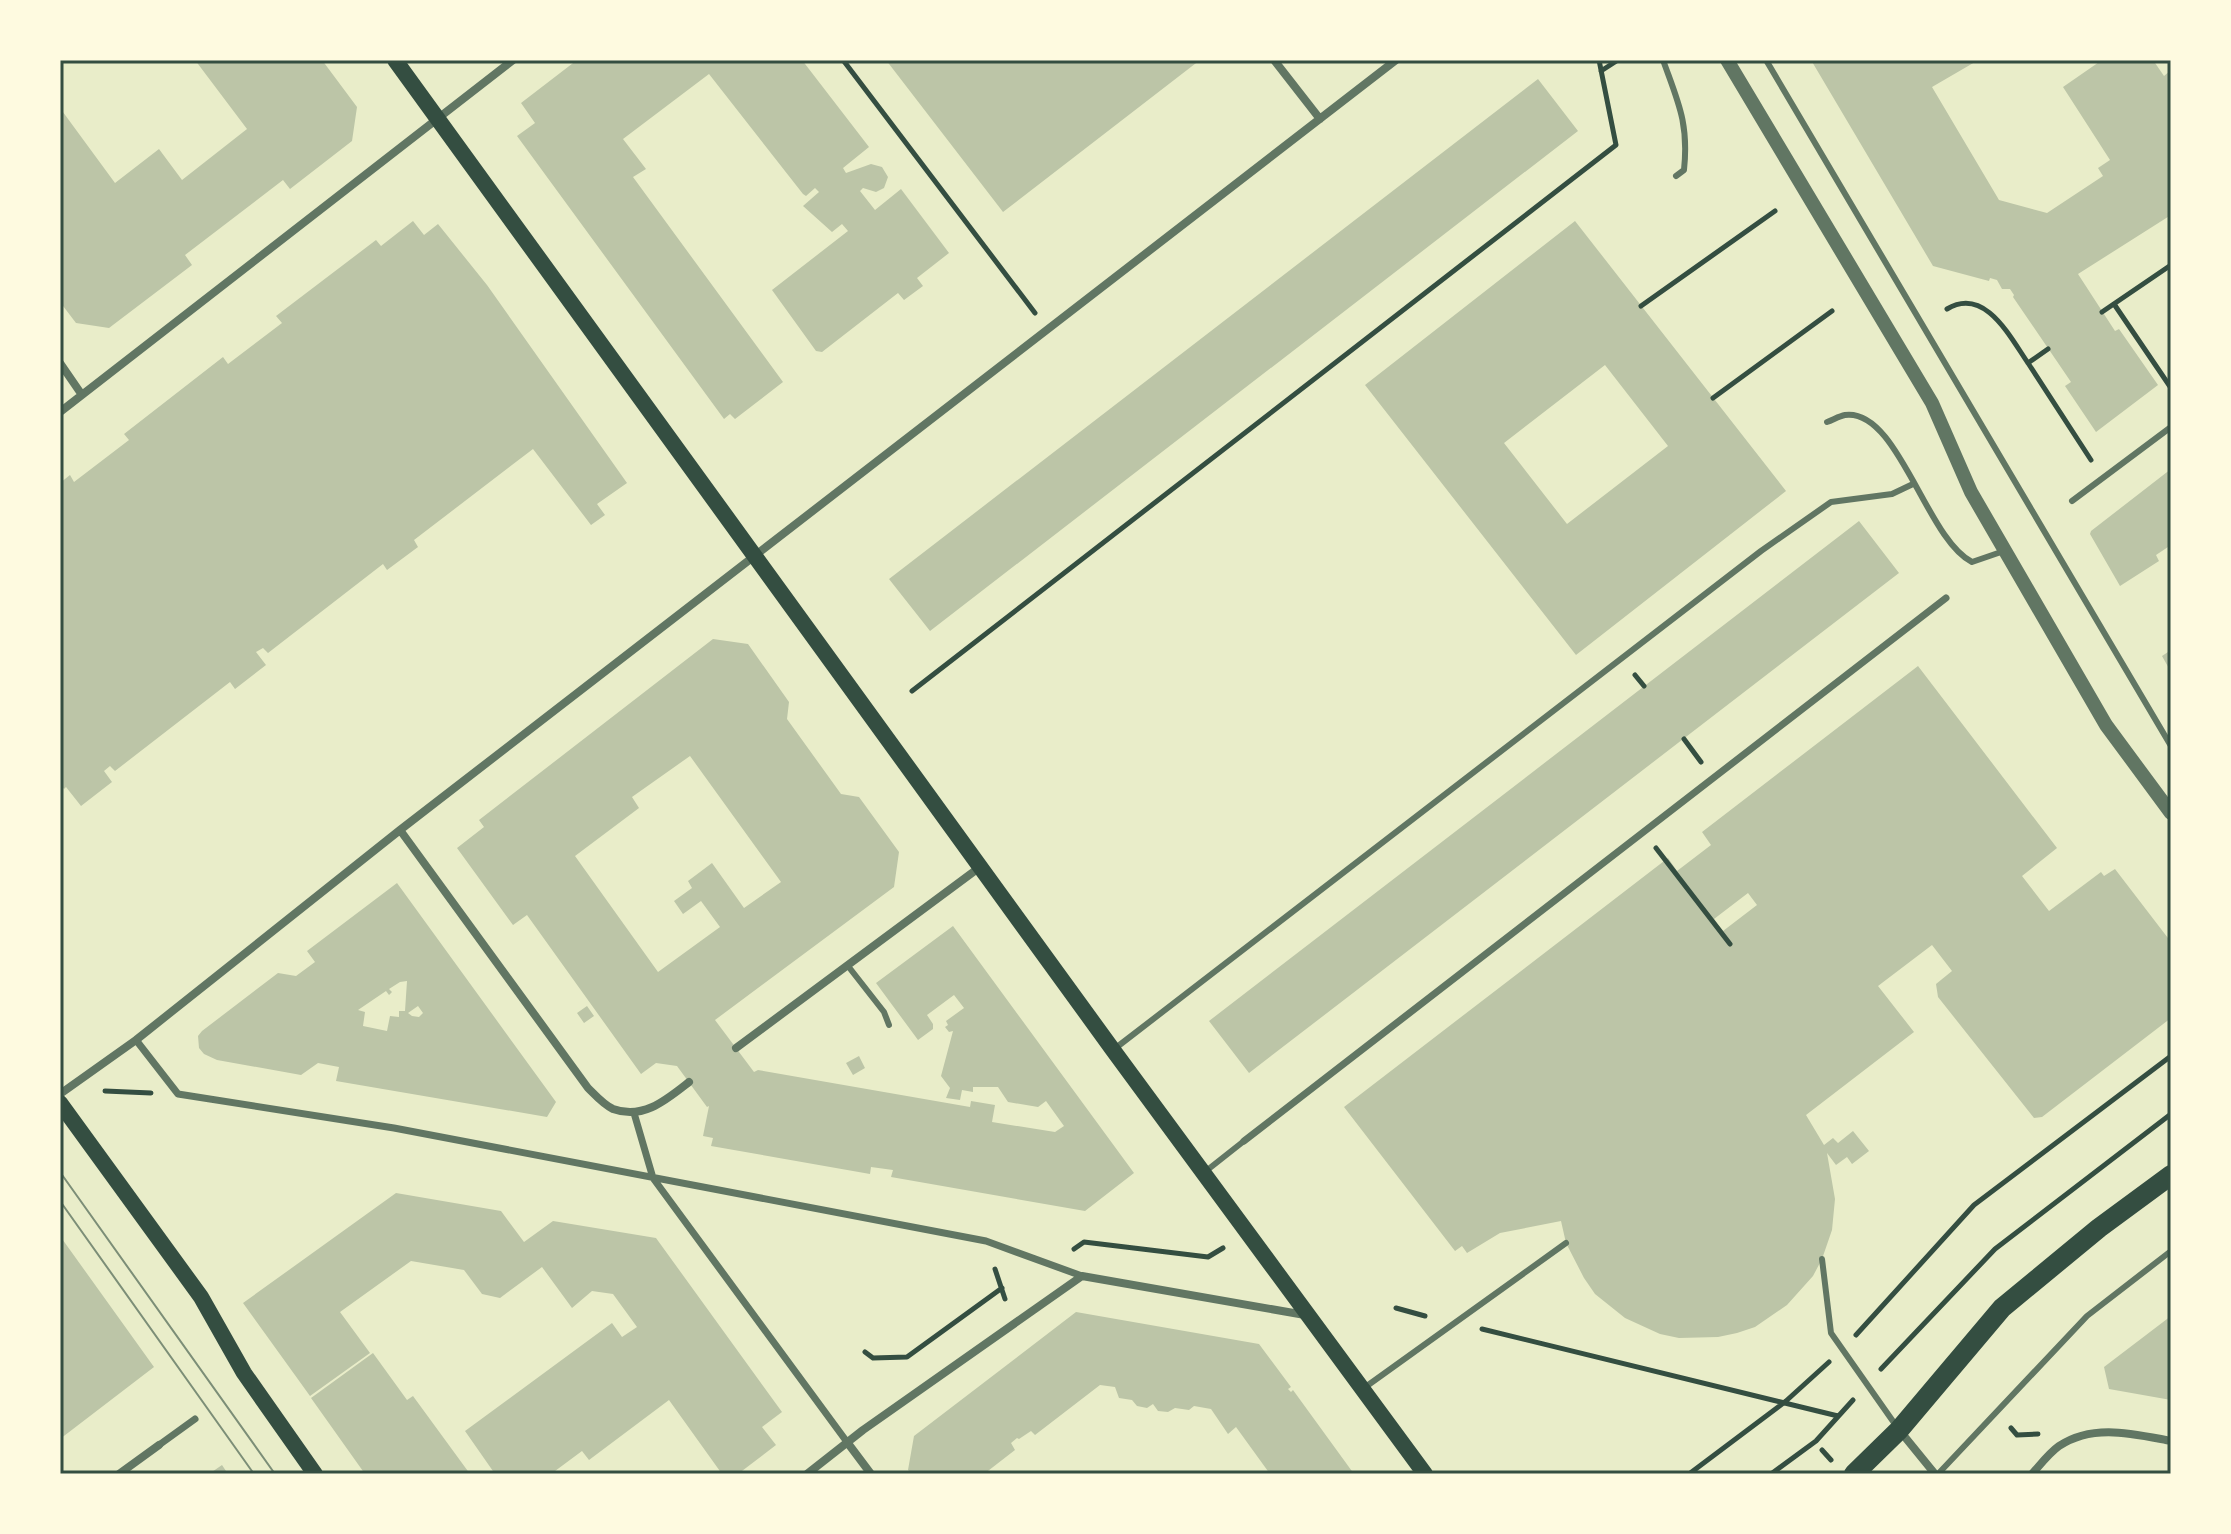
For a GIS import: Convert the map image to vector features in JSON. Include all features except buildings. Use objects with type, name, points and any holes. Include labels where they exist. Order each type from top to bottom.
[{"type":"main road","points":[[395,60],[1113,1050],[1425,1474]]},
{"type":"main road","points":[[60,1103],[201,1297],[244,1373],[315,1474]]},
{"type":"main road","points":[[1854,1474],[1899,1430],[2002,1308],[2099,1228],[2171,1175]]},
{"type":"street","points":[[60,412],[513,60]]},
{"type":"street","points":[[1274,60],[1320,119]]},
{"type":"street","points":[[60,1094],[136,1040],[400,830],[1396,60]]},
{"type":"street","points":[[1727,60],[1932,403],[1971,492],[2106,725],[2171,813]]},
{"type":"street","points":[[60,363],[82,395]]},
{"type":"street","points":[[1244,1141],[1946,598]]},
{"type":"street","points":[[400,830],[588,1088],[611,1108],[634,1113],[649,1110],[689,1082]]},
{"type":"street","points":[[736,1048],[980,867]]},
{"type":"street","points":[[136,1040],[178,1094],[394,1128],[986,1241],[1082,1276],[1310,1316]]},
{"type":"street","points":[[634,1113],[653,1178],[871,1474]]},
{"type":"street","points":[[807,1474],[847,1442],[1082,1276]]},
{"type":"street","points":[[119,1474],[195,1419]]},
{"type":"street","points":[[1899,1430],[1937,1474]]},
{"type":"street","points":[[2032,1474],[2058,1446],[2086,1433],[2115,1431],[2171,1441]]},
{"type":"lane","points":[[1663,60],[1681,106],[1688,140],[1684,170],[1676,176]]},
{"type":"lane","points":[[1766,60],[2171,746]]},
{"type":"lane","points":[[1827,422],[1843,415],[1865,419],[1883,432],[1958,555],[1972,562],[2004,551]]},
{"type":"lane","points":[[2072,501],[2171,427]]},
{"type":"lane","points":[[1113,1050],[1784,535],[1831,502],[1892,494],[1913,484]]},
{"type":"lane","points":[[848,966],[884,1012],[889,1025]]},
{"type":"lane","points":[[1204,1172],[1244,1141]]},
{"type":"lane","points":[[1364,1388],[1566,1243]]},
{"type":"lane","points":[[1937,1474],[2087,1316],[2171,1251]]},
{"type":"lane","points":[[1822,1259],[1831,1333],[1899,1430]]},
{"type":"path","points":[[843,60],[1048,330]]},
{"type":"path","points":[[912,691],[1616,145],[1599,60]]},
{"type":"path","points":[[1601,71],[1618,60]]},
{"type":"path","points":[[1641,306],[1775,211]]},
{"type":"path","points":[[2102,312],[2171,265]]},
{"type":"path","points":[[1947,309],[1958,302],[1979,306],[1996,316],[2102,478]]},
{"type":"path","points":[[2114,304],[2171,388]]},
{"type":"path","points":[[1713,398],[1832,311]]},
{"type":"path","points":[[2028,363],[2048,349]]},
{"type":"path","points":[[1656,847],[1730,944]]},
{"type":"path","points":[[1689,1474],[1786,1401],[1842,1349],[1974,1205],[2171,1056]]},
{"type":"path","points":[[100,1084],[106,1092],[178,1094]]},
{"type":"path","points":[[1771,1474],[1816,1441],[1995,1249],[2171,1114]]},
{"type":"path","points":[[1051,1265],[1084,1242],[1208,1257],[1223,1248]]},
{"type":"path","points":[[865,1352],[873,1358],[907,1357],[1002,1288]]},
{"type":"path","points":[[1396,1308],[1838,1416]]},
{"type":"path","points":[[1822,1450],[1831,1461]]},
{"type":"tram line","points":[[60,1172],[275,1474]]},
{"type":"tram line","points":[[60,1201],[254,1474]]}]
